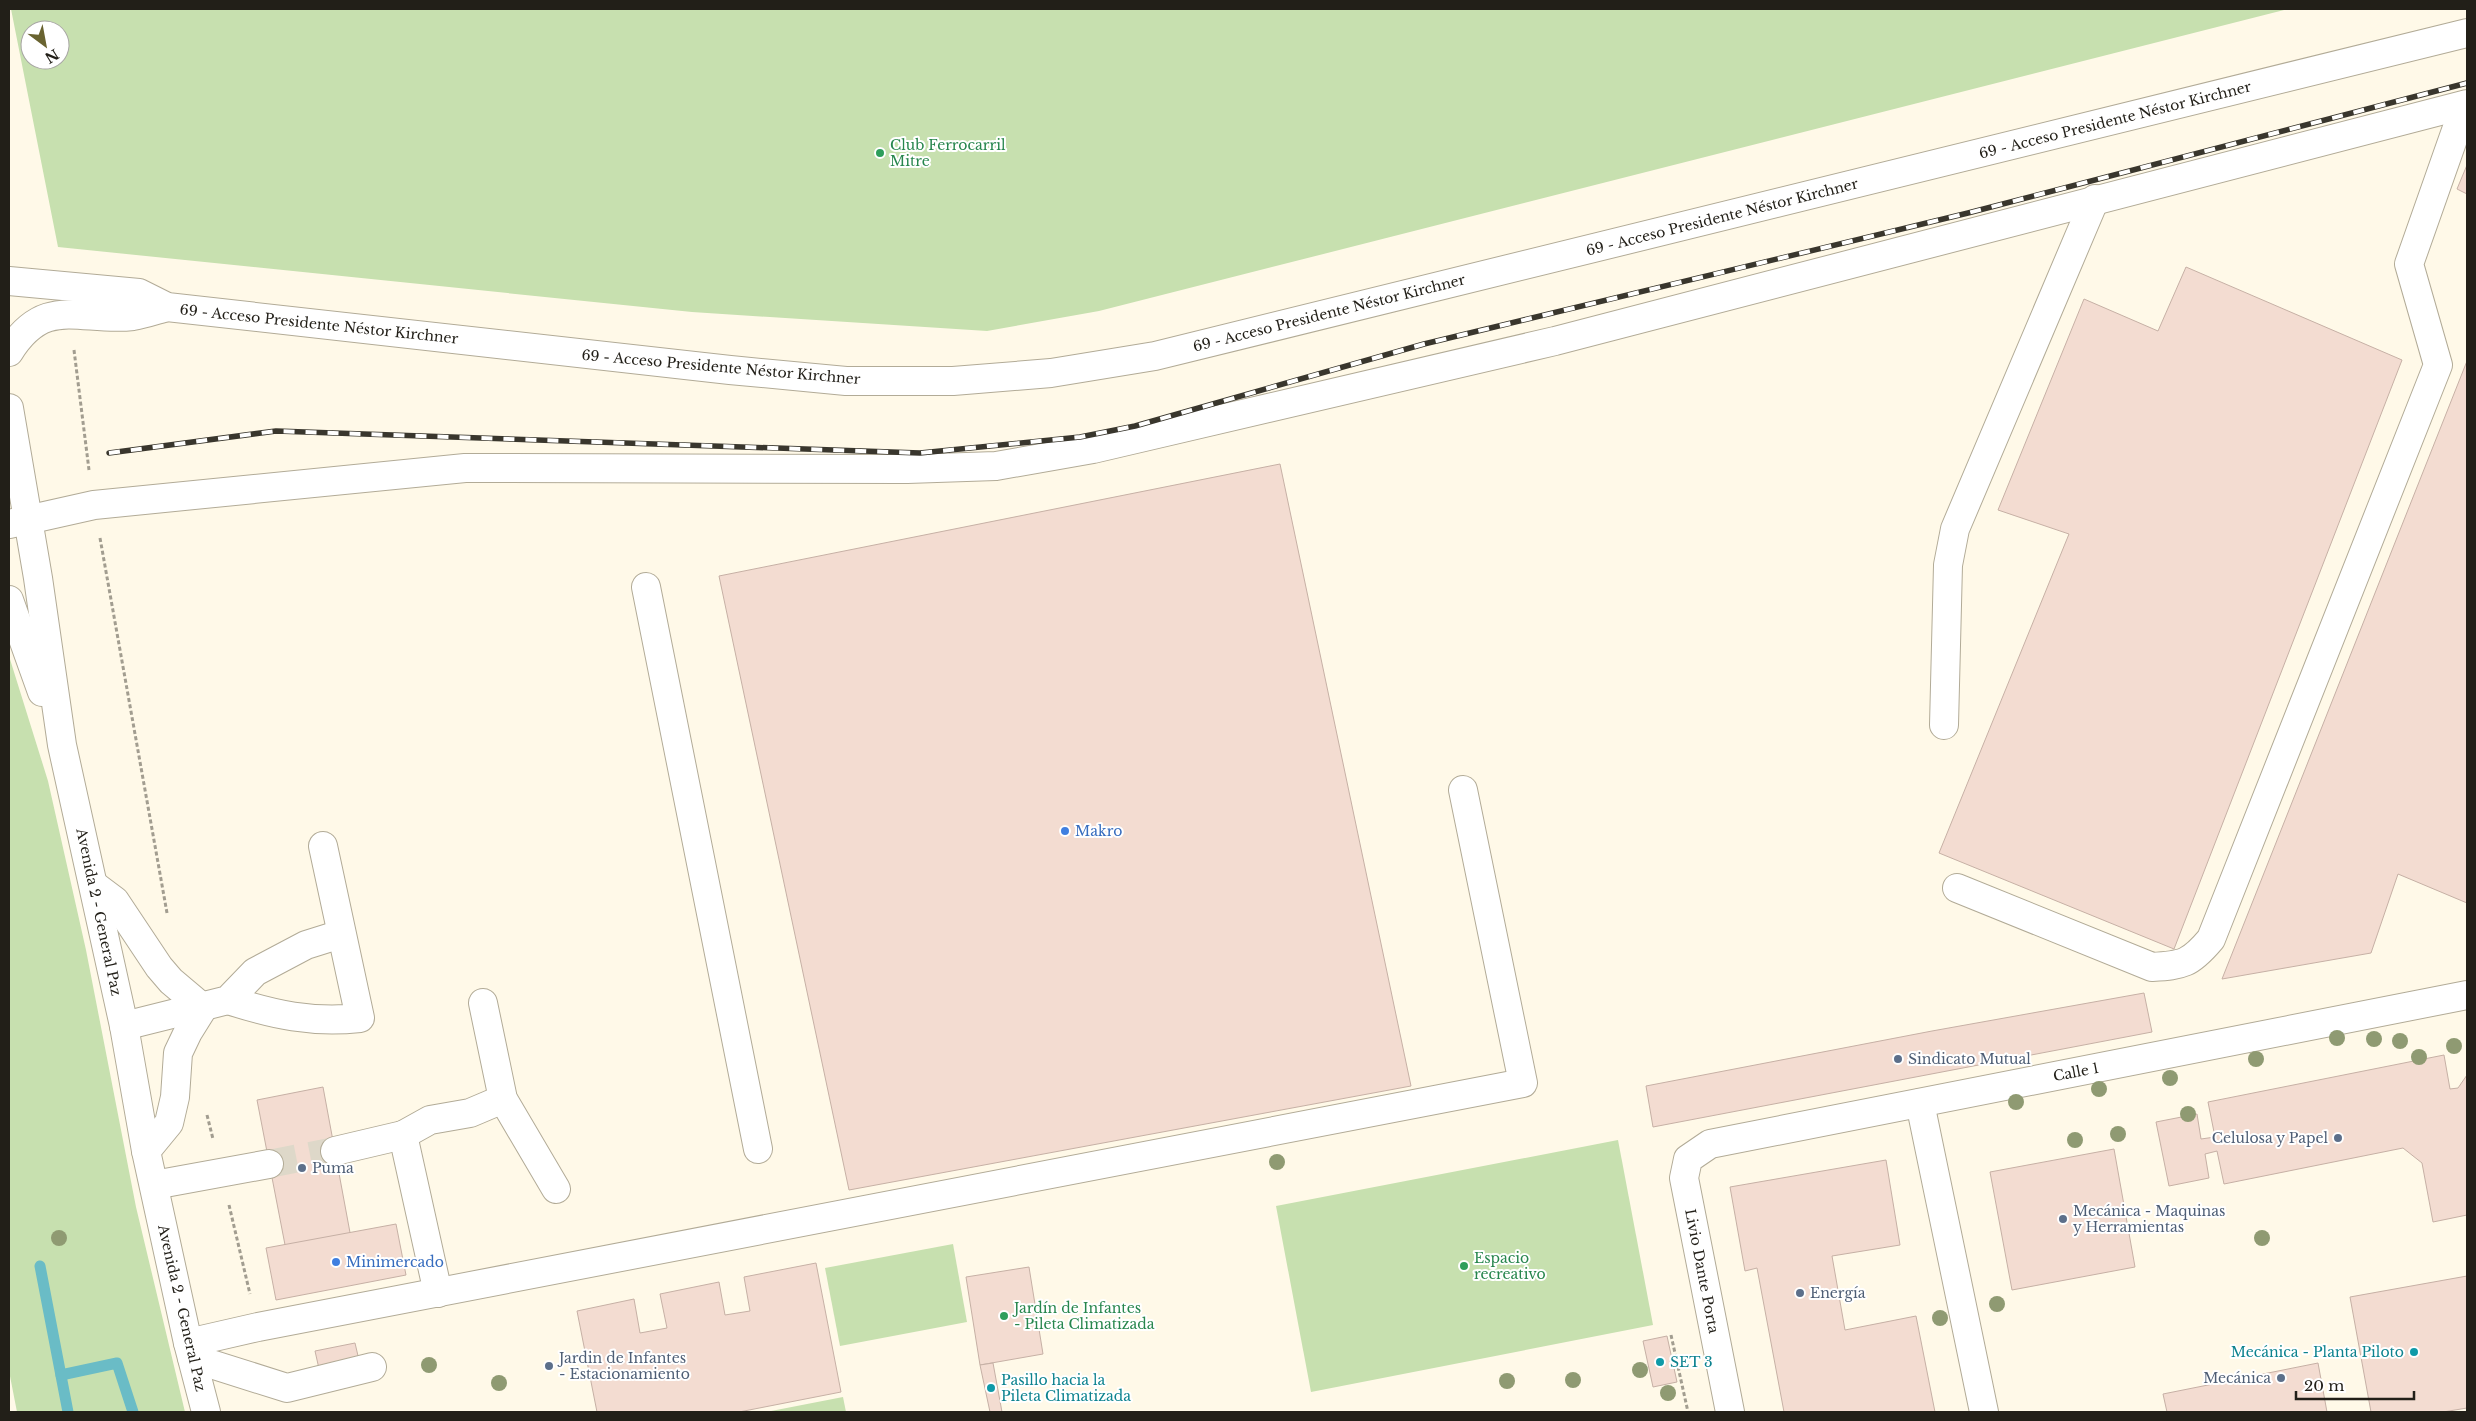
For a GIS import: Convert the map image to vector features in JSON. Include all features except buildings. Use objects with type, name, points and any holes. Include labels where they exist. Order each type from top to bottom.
[{"type":"street","name":"69 - Acceso Presidente Néstor Kirchner","points":[[9,281],[139,293],[167,307],[730,370],[846,380],[953,381],[1051,373],[1155,356],[2467,34]]},
{"type":"street","points":[[18,522],[94,505],[465,468],[907,469],[996,466],[1093,450],[1554,341],[2096,199],[2466,105]]},
{"type":"street","points":[[1957,888],[2152,967],[2181,965],[2199,954],[2211,939],[2438,365],[2409,264],[2466,105]]},
{"type":"street","points":[[1944,725],[1948,566],[1955,529],[2096,199]]},
{"type":"street","name":"69 - Acceso Presidente Néstor Kirchner","points":[[9,352],[18,338],[33,324],[49,316],[69,313],[133,316],[167,307]]},
{"type":"street","name":"Avenida 2 - General Paz","points":[[9,408],[18,522],[62,745],[124,1026],[146,1151],[190,1351],[206,1412]]},
{"type":"street","points":[[646,587],[758,1149]]},
{"type":"street","points":[[9,600],[62,745]]},
{"type":"street","points":[[190,1351],[258,1327],[1523,1082],[1464,790]]},
{"type":"street","points":[[94,886],[115,901],[165,974],[216,1004],[327,1022],[360,1018],[323,846]]},
{"type":"street","points":[[146,1151],[169,1123],[175,1097],[178,1053],[188,1032],[216,1004],[255,972],[306,945],[341,934]]},
{"type":"street","name":"Calle 1","points":[[1688,1159],[1710,1144],[2467,995]]},
{"type":"street","points":[[483,1003],[503,1099],[556,1189]]},
{"type":"street","points":[[124,1026],[216,1004]]},
{"type":"street","points":[[335,1151],[403,1136],[430,1120],[470,1113],[503,1099]]},
{"type":"street","points":[[1920,1103],[1984,1412]]},
{"type":"street","points":[[403,1136],[438,1293]]},
{"type":"street","name":"Livio Dante Porta","points":[[1688,1159],[1684,1178],[1730,1412]]},
{"type":"street","points":[[154,1185],[269,1164]]},
{"type":"street","points":[[190,1351],[287,1388],[372,1367]]},
{"type":"path","points":[[69,313],[94,505],[168,921]]},
{"type":"path","points":[[205,1107],[258,1327]]},
{"type":"path","points":[[1671,1335],[1688,1412]]},
{"type":"green space","name":"Club Ferrocarril Mitre","points":[[11,9],[2288,9],[1099,311],[987,331],[692,312],[58,247],[23,70],[70,70],[70,20],[20,20],[20,55]]},
{"type":"green space","points":[[9,656],[48,781],[86,950],[136,1207],[185,1412],[17,1412],[9,1371]]},
{"type":"green space","name":"Espacio recreativo","points":[[1618,1140],[1653,1325],[1311,1392],[1276,1206]]},
{"type":"green space","points":[[953,1244],[967,1322],[840,1346],[825,1268]]},
{"type":"green space","points":[[843,1397],[846,1412],[766,1412]]},
{"type":"waterway","points":[[40,1266],[68,1412]]},
{"type":"waterway","points":[[61,1375],[117,1363],[133,1412]]},
{"type":"tunnel","points":[[269,1164],[335,1151]]},
{"type":"railway","points":[[109,453],[276,431],[920,453],[1080,437],[1135,426],[1424,344],[1968,213],[2467,83]]},
{"type":"place","name":"Club Ferrocarril Mitre","points":[[880,153]]},
{"type":"place","name":"Makro","points":[[1065,831]]},
{"type":"place","name":"Sindicato Mutual","points":[[1898,1059]]},
{"type":"place","name":"Celulosa y Papel","points":[[2338,1138]]},
{"type":"place","name":"Puma","points":[[302,1168]]},
{"type":"place","name":"Mecánica - Maquinas y Herramientas","points":[[2063,1219]]},
{"type":"place","name":"Minimercado","points":[[336,1262]]},
{"type":"place","name":"Espacio recreativo","points":[[1464,1266]]},
{"type":"place","name":"Energía","points":[[1800,1293]]},
{"type":"place","name":"Jardín de Infantes - Pileta Climatizada","points":[[1004,1316]]},
{"type":"place","name":"Mecánica - Planta Piloto","points":[[2414,1352]]},
{"type":"place","name":"SET 3","points":[[1660,1362]]},
{"type":"place","name":"Jardin de Infantes - Estacionamiento","points":[[549,1366]]},
{"type":"place","name":"Mecánica","points":[[2281,1378]]},
{"type":"place","name":"Pasillo hacia la Pileta Climatizada","points":[[991,1388]]}]
